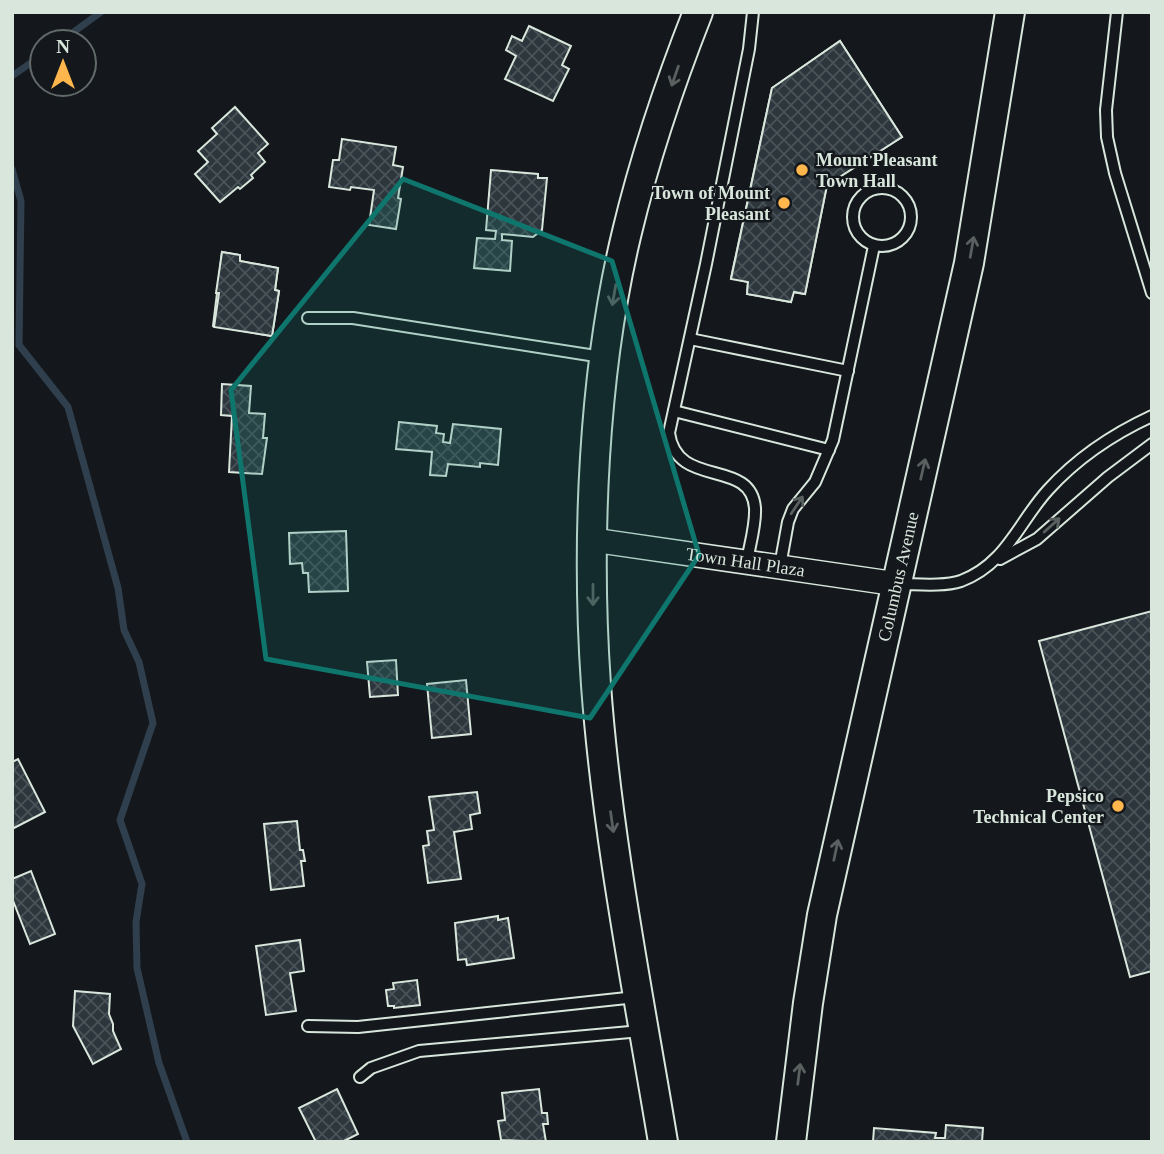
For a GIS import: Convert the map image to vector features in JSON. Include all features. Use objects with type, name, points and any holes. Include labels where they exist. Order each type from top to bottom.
[{"type":"street","points":[[663,1142],[599,729],[593,641],[593,540],[605,357],[616,283],[630,220],[665,105],[698,12]]},
{"type":"street","name":"Columbus Avenue","points":[[791,1142],[822,915],[970,263],[1010,12]]},
{"type":"street","name":"Town Hall Plaza","points":[[593,540],[897,584]]},
{"type":"lane","points":[[747,561],[755,507],[746,485],[735,478],[698,470],[684,463],[670,442],[669,433],[749,49],[753,12]]},
{"type":"lane","points":[[1117,12],[1106,110],[1107,137],[1115,173],[1152,293]]},
{"type":"lane","points":[[886,188],[903,197],[909,205],[911,223],[901,240],[893,245],[874,246],[858,235],[854,226],[855,207],[867,192],[886,188]]},
{"type":"lane","points":[[780,566],[793,509],[816,482],[829,450],[874,246]]},
{"type":"lane","points":[[308,318],[354,318],[605,357]]},
{"type":"lane","points":[[690,339],[848,371]]},
{"type":"lane","points":[[674,411],[829,450]]},
{"type":"lane","points":[[995,562],[1047,491],[1074,464],[1115,435],[1152,416]]},
{"type":"lane","points":[[897,584],[958,582],[1037,539],[1100,484],[1152,444]]},
{"type":"lane","points":[[309,1026],[358,1027],[639,996]]},
{"type":"lane","points":[[360,1077],[370,1068],[419,1051],[644,1031]]},
{"type":"highlighted area","points":[[403,179],[612,261],[699,555],[590,718],[266,659],[231,390]]},
{"type":"building","points":[[529,26],[571,46],[562,65],[569,69],[553,101],[505,79],[516,56],[506,50],[512,36],[522,41]]},
{"type":"building","name":"Mount Pleasant Town Hall","points":[[840,41],[902,137],[827,185],[805,294],[793,292],[791,302],[747,294],[748,282],[731,278],[772,88]]},
{"type":"building","name":"Mount Pleasant Town Hall","points":[[840,41],[902,137],[827,185],[805,294],[794,292],[791,302],[747,294],[748,282],[731,279],[772,88]]},
{"type":"building","points":[[235,107],[268,144],[258,153],[265,162],[251,175],[253,178],[220,202],[195,174],[208,162],[198,151],[217,134],[212,128]]},
{"type":"building","points":[[342,139],[396,147],[393,165],[403,167],[396,229],[369,225],[374,190],[329,187],[333,160],[339,160]]},
{"type":"building","points":[[491,170],[538,174],[538,178],[547,178],[542,230],[533,237],[502,234],[502,240],[512,241],[510,271],[474,268],[477,238],[495,239],[496,231],[486,230]]},
{"type":"building","points":[[222,252],[240,255],[240,261],[278,268],[275,290],[279,291],[272,336],[213,326]]},
{"type":"building","points":[[222,252],[240,255],[240,261],[278,268],[275,290],[279,291],[272,336],[214,327]]},
{"type":"building","points":[[222,384],[251,386],[249,413],[265,414],[263,438],[267,438],[262,474],[229,472],[232,416],[221,415]]},
{"type":"building","points":[[399,422],[437,426],[436,433],[444,434],[443,442],[450,443],[453,424],[501,429],[498,465],[480,463],[480,467],[448,464],[446,476],[430,475],[432,452],[396,449]]},
{"type":"building","points":[[346,531],[348,591],[309,592],[308,573],[303,573],[302,563],[290,564],[289,533]]},
{"type":"building","name":"Pepsico Technical Center","points":[[1152,611],[1152,971],[1130,977],[1039,641]]},
{"type":"building","points":[[396,660],[398,695],[370,697],[367,662]]},
{"type":"building","points":[[466,680],[471,734],[432,738],[427,684]]},
{"type":"building","points":[[18,759],[45,812],[12,829],[12,762]]},
{"type":"building","points":[[477,792],[480,813],[470,815],[472,829],[454,832],[461,879],[428,883],[423,846],[429,845],[427,831],[434,830],[429,797]]},
{"type":"building","points":[[297,821],[300,850],[303,850],[305,861],[301,861],[304,886],[271,890],[264,824]]},
{"type":"building","points":[[31,871],[55,934],[30,944],[12,898],[12,879]]},
{"type":"building","points":[[498,916],[498,920],[508,918],[514,958],[467,965],[466,959],[458,960],[455,923]]},
{"type":"building","points":[[300,940],[304,971],[290,973],[296,1011],[266,1015],[256,946]]},
{"type":"building","points":[[417,980],[420,1005],[394,1008],[388,1006],[386,990],[394,989],[393,983]]},
{"type":"building","points":[[75,991],[110,994],[109,1014],[121,1049],[93,1064],[73,1026]]},
{"type":"building","points":[[337,1089],[358,1134],[342,1142],[316,1142],[299,1108]]},
{"type":"building","points":[[539,1089],[542,1113],[547,1113],[548,1124],[543,1124],[546,1142],[501,1140],[498,1121],[505,1120],[502,1093]]},
{"type":"building","points":[[946,1125],[983,1128],[982,1142],[873,1142],[874,1128],[936,1133],[935,1138],[945,1138]]},
{"type":"waterway","points":[[79,28],[101,12]]},
{"type":"waterway","points":[[12,76],[28,65]]},
{"type":"waterway","points":[[12,169],[21,201],[19,345],[68,407],[118,588],[124,630],[139,662],[153,723],[120,820],[142,884],[136,922],[137,968],[159,1063],[187,1142]]},
{"type":"place","name":"Mount Pleasant Town Hall","points":[[802,170]]},
{"type":"place","name":"Town of Mount Pleasant","points":[[784,203]]},
{"type":"place","name":"Pepsico Technical Center","points":[[1118,806]]}]
